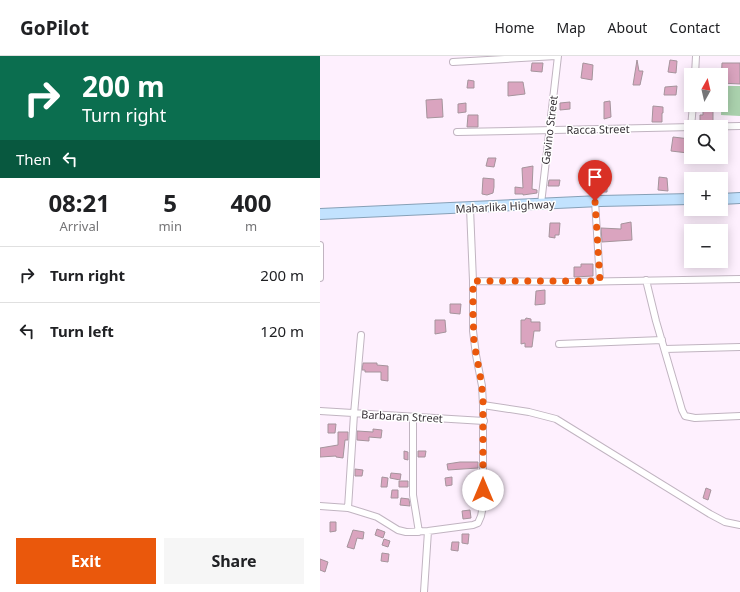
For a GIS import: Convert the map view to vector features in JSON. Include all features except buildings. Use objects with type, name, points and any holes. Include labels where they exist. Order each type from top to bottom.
[{"type":"highway","points":[[728,199],[740,198]]},
{"type":"highway","name":"Maharlika Highway","points":[[320,214],[595,201],[684,199]]},
{"type":"street","points":[[453,62],[557,56]]},
{"type":"street","name":"Gavino Street","points":[[541,204],[557,56]]},
{"type":"street","points":[[695,68],[696,56]]},
{"type":"street","name":"Racca Street","points":[[728,126],[740,126]]},
{"type":"street","name":"Racca Street","points":[[457,132],[684,127]]},
{"type":"street","points":[[595,201],[600,281]]},
{"type":"street","points":[[320,506],[348,508],[377,517],[398,530],[419,532],[473,525],[478,523],[483,506],[484,421],[482,386],[476,355],[474,331],[470,208]]},
{"type":"street","points":[[320,246],[320,278]]},
{"type":"street","points":[[473,281],[740,279]]},
{"type":"street","points":[[646,280],[664,349],[685,416],[695,418],[740,416]]},
{"type":"street","points":[[348,508],[354,414],[362,335]]},
{"type":"street","points":[[559,344],[662,340]]},
{"type":"street","points":[[664,349],[740,347]]},
{"type":"street","points":[[483,405],[529,412],[556,419],[710,514],[726,522],[740,525]]},
{"type":"street","name":"Barbaran Street","points":[[320,411],[484,421]]},
{"type":"street","points":[[413,417],[413,495],[419,532]]},
{"type":"street","points":[[424,592],[428,531]]},
{"type":"green space","points":[[728,86],[740,86],[740,116],[721,115],[721,112],[728,112]]},
{"type":"route","points":[[483,490],[483,396],[474,343],[473,281],[600,281],[595,201]]}]
